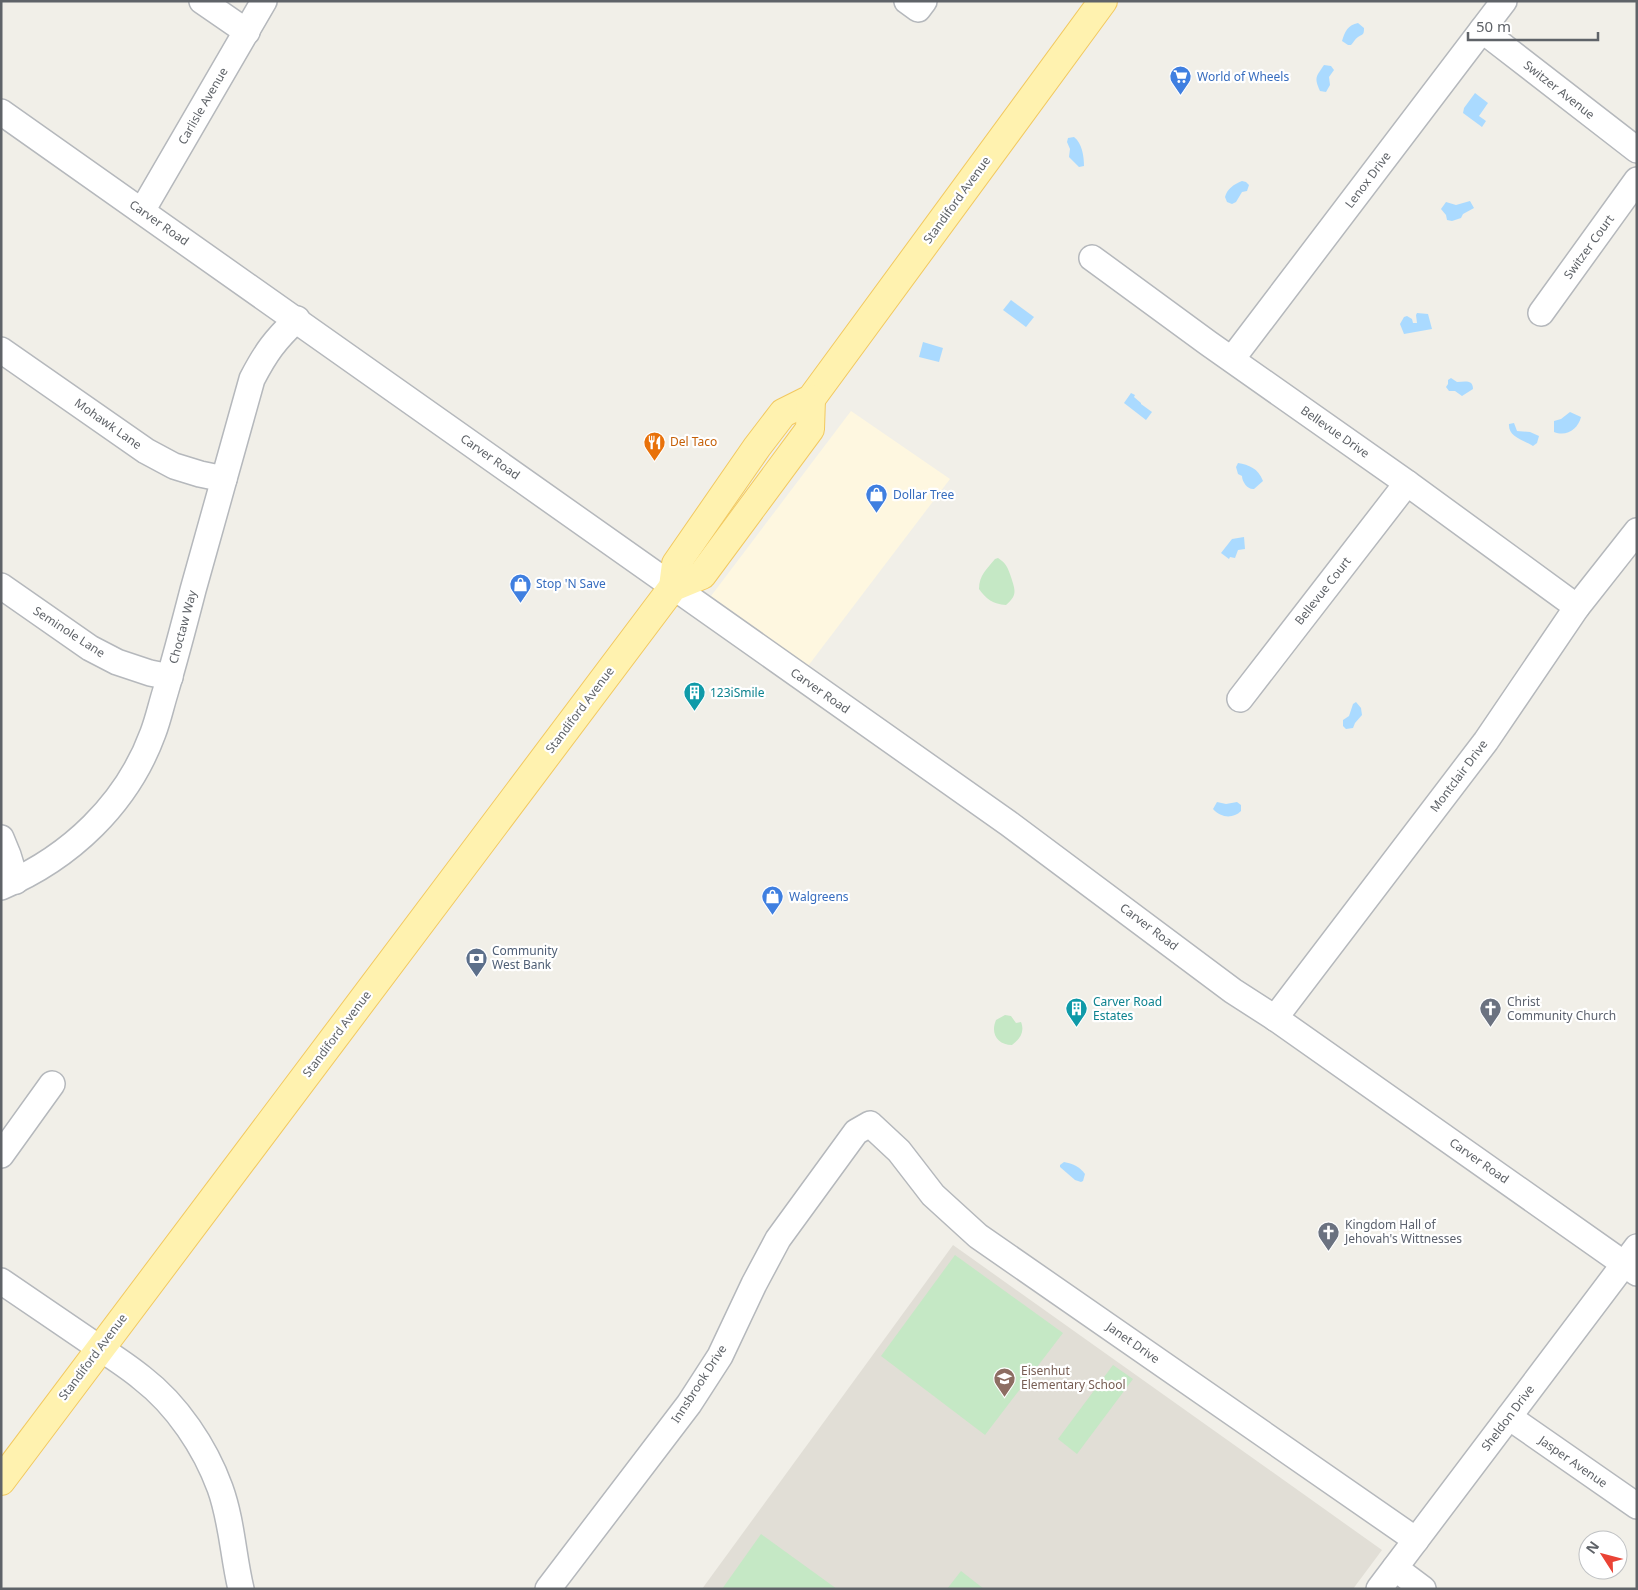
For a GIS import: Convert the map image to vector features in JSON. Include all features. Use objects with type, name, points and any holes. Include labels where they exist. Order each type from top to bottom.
[{"type":"main road","name":"Standiford Avenue","points":[[1,1481],[673,587],[676,564],[757,447],[783,413],[811,399],[1103,1]]},
{"type":"street","points":[[202,1],[247,32]]},
{"type":"street","name":"Carlisle Avenue","points":[[142,211],[264,1]]},
{"type":"street","name":"Lenox Drive","points":[[1232,359],[1504,1]]},
{"type":"street","name":"Switzer Avenue","points":[[1482,30],[1637,150]]},
{"type":"street","name":"Carver Road","points":[[1,112],[1008,823],[1234,991],[1633,1261]]},
{"type":"street","name":"Switzer Court","points":[[1541,313],[1637,180]]},
{"type":"street","name":"Bellevue Drive","points":[[1092,258],[1407,483],[1576,607]]},
{"type":"street","name":"Choctaw Way","points":[[9,884],[56,859],[78,842],[104,816],[124,790],[140,762],[154,733],[252,379],[264,356],[275,341],[297,320]]},
{"type":"street","name":"Mohawk Lane","points":[[1,350],[146,451],[174,466],[224,479]]},
{"type":"street","name":"Bellevue Court","points":[[1240,699],[1407,483]]},
{"type":"street","name":"Montclair Drive","points":[[1275,1018],[1486,741],[1576,607],[1637,531]]},
{"type":"street","name":"Seminole Lane","points":[[1,586],[90,648],[117,662],[150,673],[170,677]]},
{"type":"street","points":[[1,838],[8,854],[9,884]]},
{"type":"street","points":[[1,1156],[52,1084]]},
{"type":"street","name":"Janet Drive","points":[[870,1124],[899,1151],[933,1196],[978,1236],[1416,1540]]},
{"type":"street","name":"Innsbrook Drive","points":[[548,1589],[689,1404],[720,1356],[754,1284],[778,1239],[856,1132],[870,1124]]},
{"type":"street","name":"Sheldon Drive","points":[[1380,1589],[1508,1417],[1633,1261]]},
{"type":"street","points":[[1,1281],[144,1379],[166,1401],[192,1432],[208,1460],[220,1489],[229,1520],[241,1589]]},
{"type":"street","name":"Jasper Avenue","points":[[1508,1417],[1637,1506]]},
{"type":"street","points":[[1395,1568],[1423,1589]]},
{"type":"shaded area","points":[[851,411],[950,479],[808,666],[711,596]]},
{"type":"shaded area","name":"Eisenhut Elementary School","points":[[953,1245],[1382,1550],[1353,1589],[702,1589]]},
{"type":"green space","points":[[998,558],[1008,568],[1014,589],[1014,595],[1006,605],[990,600],[979,589],[980,580],[984,572]]},
{"type":"green space","points":[[1005,1015],[1011,1016],[1016,1023],[1021,1022],[1022,1026],[1021,1035],[1012,1045],[999,1041],[994,1030],[996,1020]]},
{"type":"green space","points":[[955,1255],[1063,1333],[985,1435],[881,1356]]},
{"type":"green space","points":[[1113,1365],[1133,1379],[1077,1454],[1058,1439]]},
{"type":"green space","points":[[761,1534],[837,1589],[722,1589]]},
{"type":"green space","points":[[961,1571],[984,1589],[947,1589]]},
{"type":"water","points":[[1358,23],[1364,28],[1363,33],[1351,45],[1348,45],[1342,41],[1344,34],[1349,27]]},
{"type":"water","points":[[1324,65],[1331,66],[1334,70],[1329,77],[1330,85],[1326,92],[1320,91],[1317,83],[1318,75]]},
{"type":"water","points":[[1475,93],[1488,103],[1479,116],[1486,121],[1482,127],[1463,113],[1464,108]]},
{"type":"water","points":[[1074,137],[1082,150],[1084,166],[1079,167],[1069,157],[1068,138]]},
{"type":"water","points":[[1242,181],[1249,185],[1247,191],[1242,192],[1236,202],[1232,204],[1227,202],[1225,197],[1229,189]]},
{"type":"water","points":[[1470,201],[1474,208],[1463,214],[1461,218],[1452,221],[1447,220],[1446,215],[1441,209],[1446,202],[1456,205]]},
{"type":"water","points":[[1011,300],[1034,317],[1026,327],[1003,310]]},
{"type":"water","points":[[1417,313],[1428,314],[1432,329],[1404,334],[1400,324],[1404,317],[1407,316],[1412,319],[1413,323],[1417,323]]},
{"type":"water","points":[[923,342],[943,348],[939,362],[919,357]]},
{"type":"water","points":[[1451,378],[1457,382],[1470,382],[1473,389],[1462,396],[1455,391],[1449,391],[1446,387],[1448,380]]},
{"type":"water","points":[[1131,393],[1152,412],[1146,420],[1124,403]]},
{"type":"water","points":[[1570,412],[1581,417],[1575,428],[1567,433],[1554,432],[1554,421],[1561,419]]},
{"type":"water","points":[[1514,423],[1517,431],[1530,432],[1539,436],[1537,443],[1533,446],[1517,438],[1509,428],[1509,424]]},
{"type":"water","points":[[1238,463],[1253,468],[1259,473],[1263,481],[1254,489],[1248,487],[1243,481],[1242,476],[1238,474],[1236,467]]},
{"type":"water","points":[[1244,537],[1245,549],[1238,550],[1235,558],[1230,557],[1229,559],[1221,553],[1232,539]]},
{"type":"water","points":[[1356,702],[1361,708],[1362,715],[1353,728],[1346,729],[1343,726],[1343,720],[1349,716],[1353,704]]},
{"type":"water","points":[[1217,802],[1226,804],[1237,802],[1241,805],[1241,811],[1231,816],[1223,816],[1213,809]]},
{"type":"water","points":[[1064,1162],[1076,1166],[1083,1171],[1085,1174],[1083,1181],[1075,1180],[1060,1167]]},
{"type":"place","name":"World of Wheels","points":[[1181,96]]},
{"type":"place","name":"Del Taco","points":[[654,461]]},
{"type":"place","name":"Dollar Tree","points":[[877,514]]},
{"type":"place","name":"Stop 'N Save","points":[[520,603]]},
{"type":"place","name":"123iSmile","points":[[694,712]]},
{"type":"place","name":"Walgreens","points":[[773,916]]},
{"type":"place","name":"Community West Bank","points":[[476,977]]},
{"type":"place","name":"Carver Road Estates","points":[[1077,1028]]},
{"type":"place","name":"Christ Community Church","points":[[1491,1028]]},
{"type":"place","name":"Kingdom Hall of Jehovah's Wittnesses","points":[[1329,1251]]},
{"type":"place","name":"Eisenhut Elementary School","points":[[1005,1397]]}]
